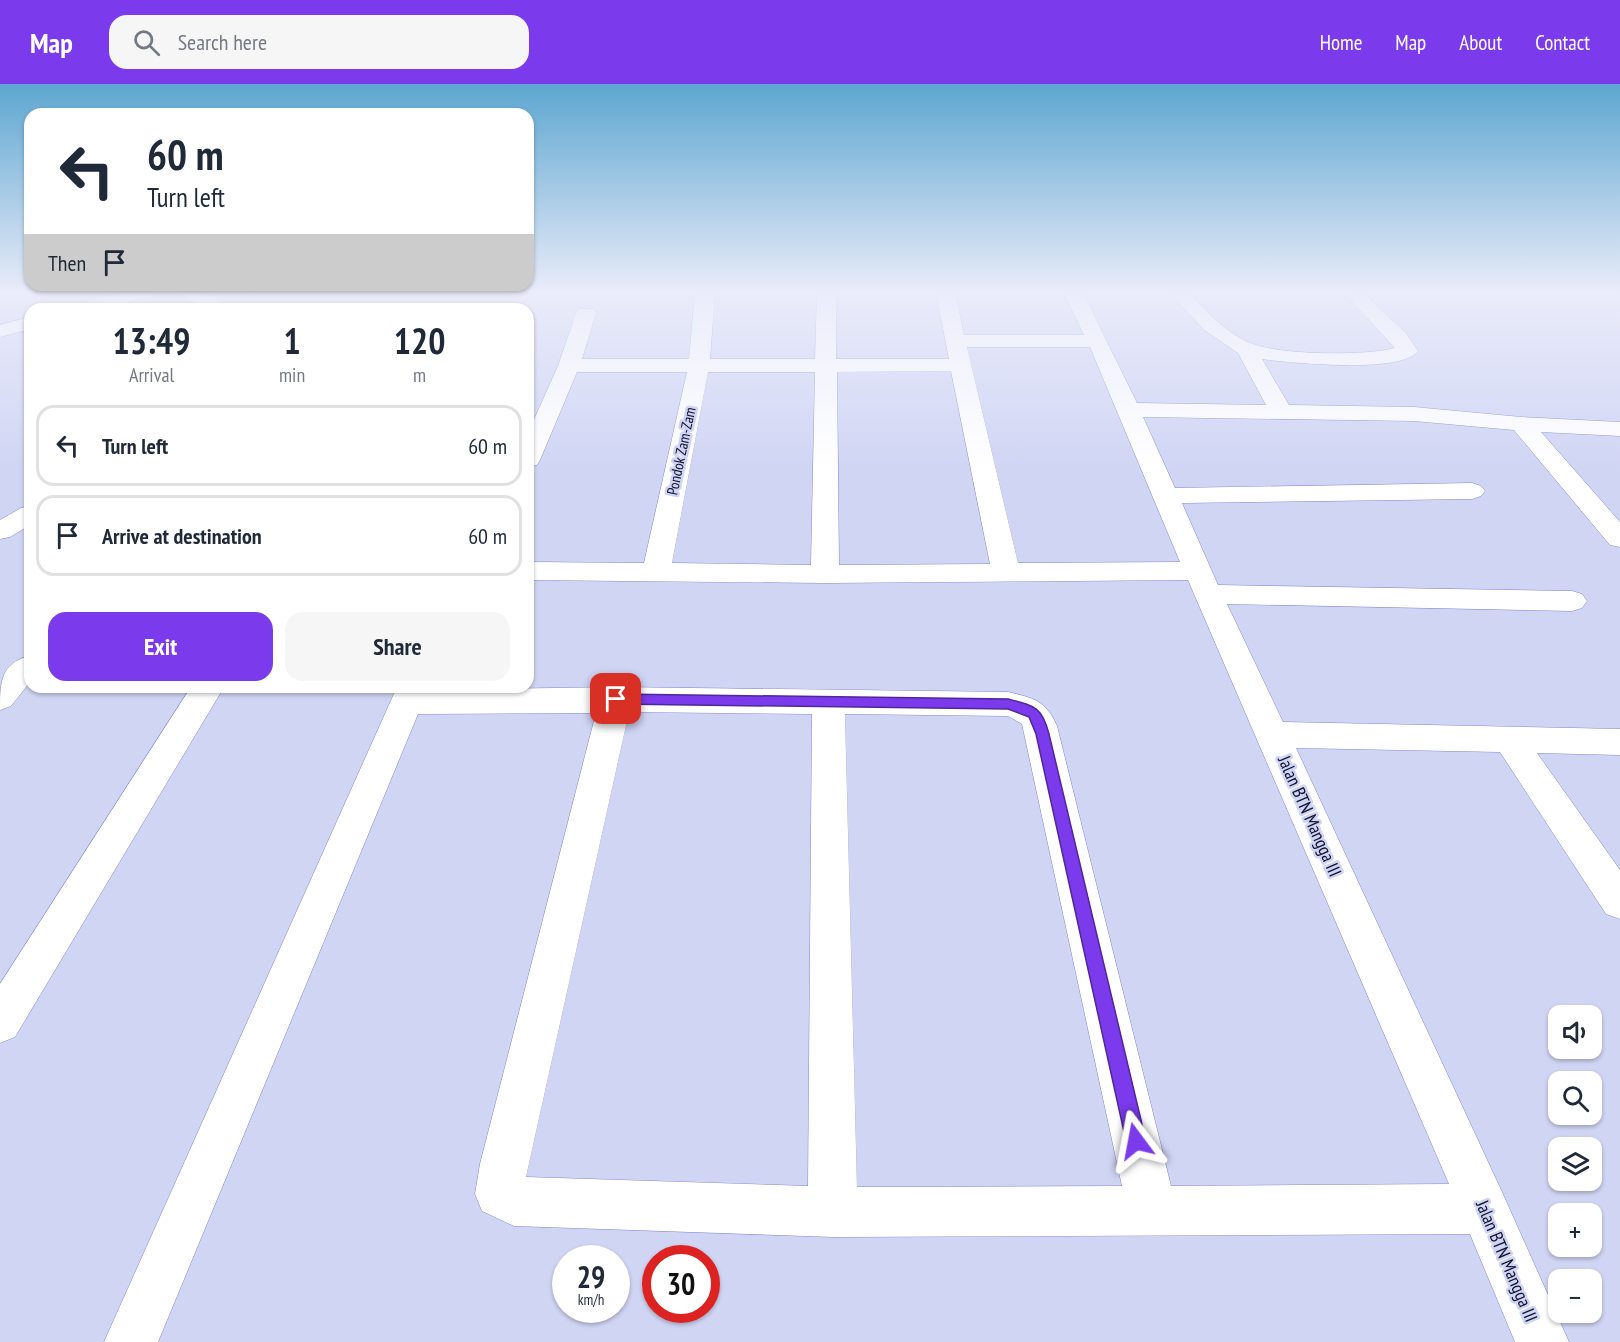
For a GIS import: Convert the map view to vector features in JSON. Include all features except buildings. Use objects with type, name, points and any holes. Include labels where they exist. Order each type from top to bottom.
[{"type":"street","points":[[534,446],[574,352]]},
{"type":"street","name":"Pondok Zam-Zam","points":[[656,572],[700,352]]},
{"type":"street","points":[[825,574],[826,352]]},
{"type":"street","points":[[958,352],[1006,573]]},
{"type":"street","name":"Jalan BTN Mangga III","points":[[1103,352],[1165,496],[1485,1209],[1542,1342]]},
{"type":"street","points":[[1248,352],[1281,412]]},
{"type":"street","points":[[1257,352],[1271,355],[1384,358],[1401,356],[1406,352]]},
{"type":"street","points":[[569,366],[960,365]]},
{"type":"street","points":[[1128,410],[1414,414],[1521,424],[1620,429]]},
{"type":"street","points":[[1521,424],[1620,539]]},
{"type":"street","points":[[1165,496],[1472,491]]},
{"type":"street","points":[[0,531],[24,517]]},
{"type":"street","points":[[534,571],[1006,573],[1572,601]]},
{"type":"street","points":[[0,698],[18,669]]},
{"type":"street","points":[[0,1022],[204,693]]},
{"type":"street","points":[[131,1342],[410,695],[1008,704],[1027,709],[1039,719],[1152,1209]]},
{"type":"street","points":[[616,699],[507,1152],[499,1194],[514,1201],[833,1212],[1485,1209]]},
{"type":"street","points":[[828,701],[833,1212]]},
{"type":"street","points":[[1273,735],[1620,742]]},
{"type":"street","points":[[1510,741],[1620,902]]},
{"type":"route","points":[[616,699],[1008,704],[1027,709],[1034,714],[1039,719],[1136,1141]]}]
